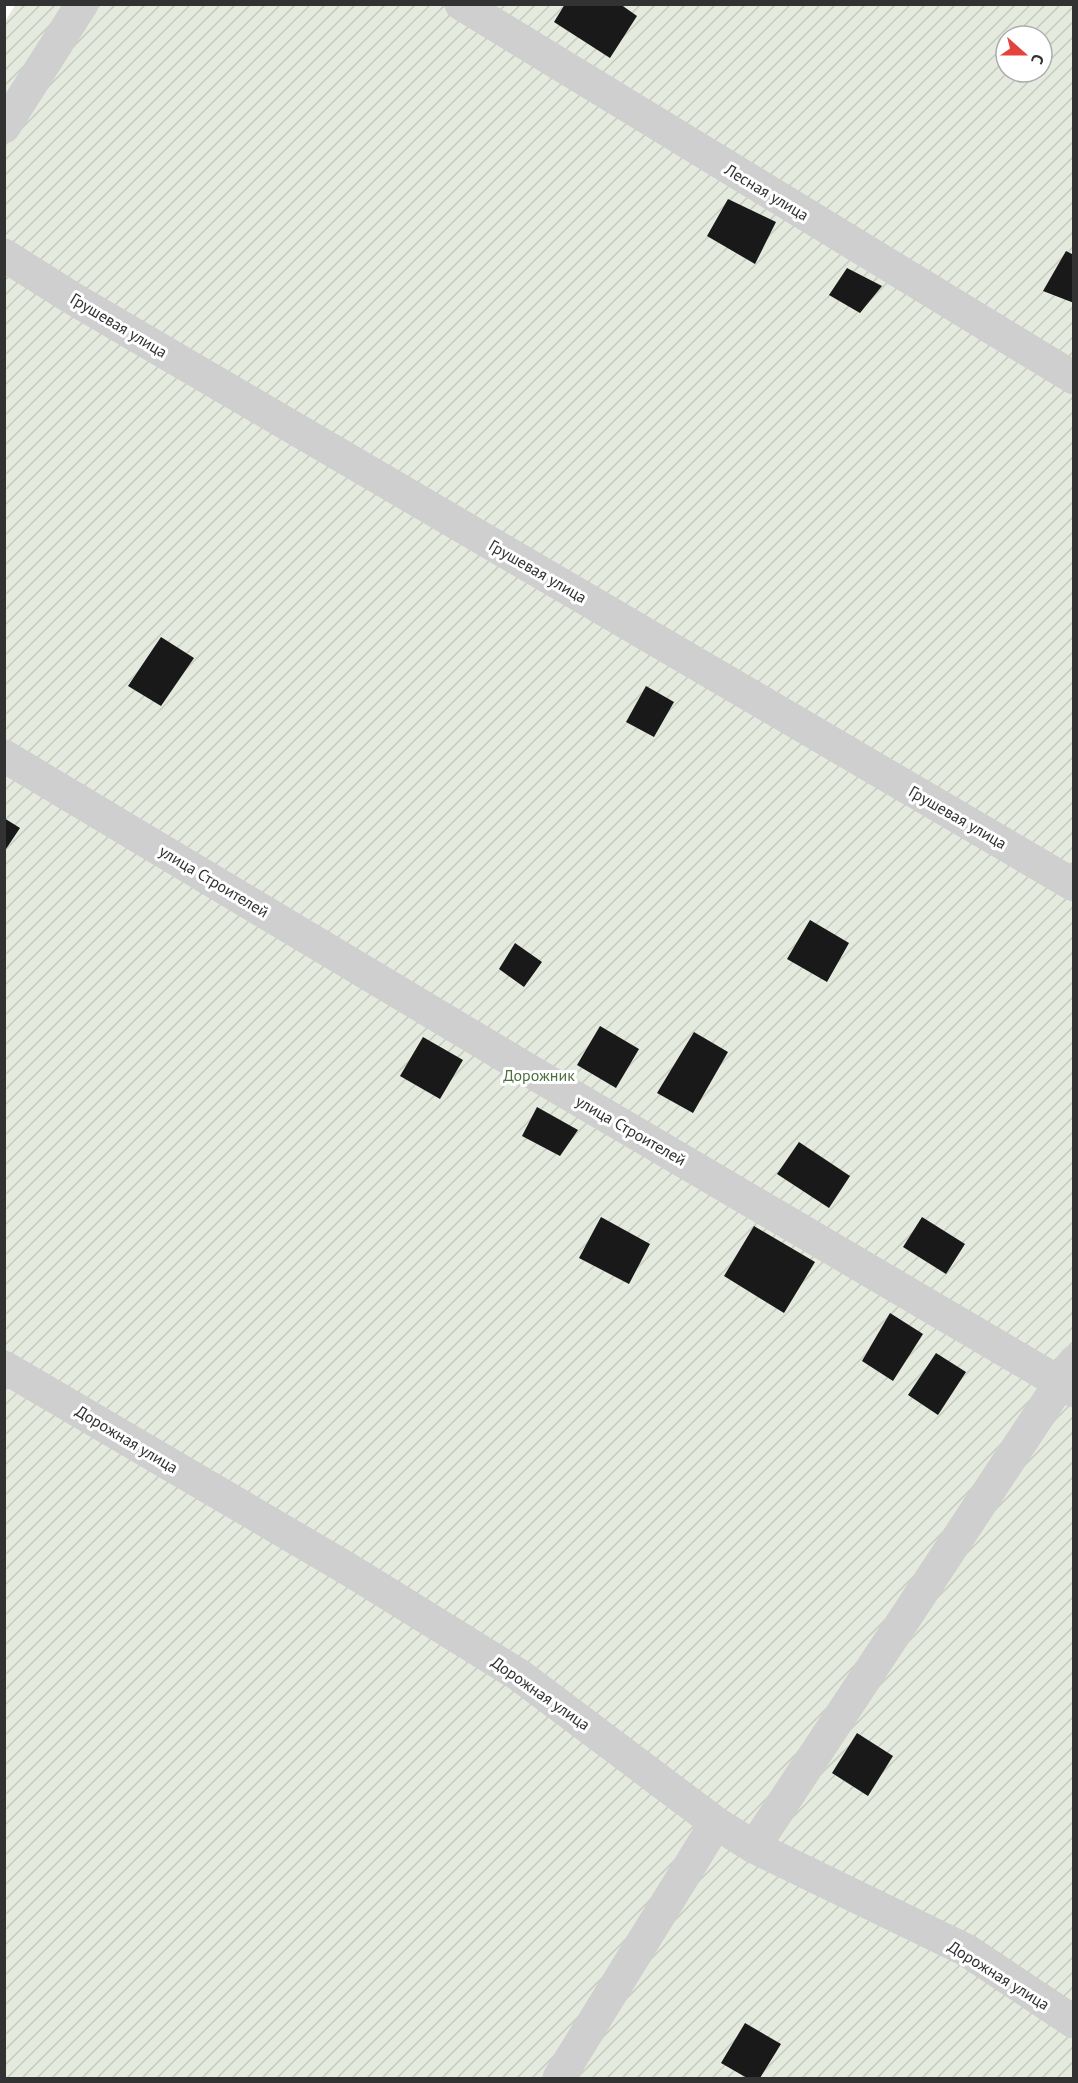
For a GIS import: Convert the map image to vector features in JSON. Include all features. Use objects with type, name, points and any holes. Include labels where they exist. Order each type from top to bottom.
[{"type":"street","points":[[4,127],[82,4]]},
{"type":"street","name":"Лесная улица","points":[[461,4],[1074,378]]},
{"type":"street","name":"Грушевая улица","points":[[4,255],[72,298],[1074,885]]},
{"type":"street","name":"улица Строителей","points":[[4,756],[530,1071],[1069,1378]]},
{"type":"street","name":"Дорожная улица","points":[[4,1367],[348,1569],[519,1675],[716,1823],[754,1847],[966,1950],[1074,2022]]},
{"type":"street","points":[[754,1847],[1069,1378]]},
{"type":"street","points":[[559,2079],[716,1823]]},
{"type":"green space","name":"Дорожник","points":[[16,4],[1073,5],[1073,2078],[5,2078],[4,23]]},
{"type":"building","points":[[565,4],[620,4],[637,16],[610,58],[554,22]]},
{"type":"building","points":[[728,199],[776,222],[755,264],[707,236]]},
{"type":"building","points":[[1066,251],[1074,255],[1074,303],[1043,291]]},
{"type":"building","points":[[847,268],[882,286],[860,313],[829,295]]},
{"type":"building","points":[[161,637],[194,658],[161,706],[128,686]]},
{"type":"building","points":[[646,686],[674,702],[654,737],[626,722]]},
{"type":"building","points":[[4,818],[20,828],[4,852]]},
{"type":"building","points":[[810,920],[849,943],[827,982],[787,959]]},
{"type":"building","points":[[515,943],[542,962],[524,987],[499,969]]},
{"type":"building","points":[[600,1026],[639,1049],[616,1088],[577,1065]]},
{"type":"building","points":[[694,1032],[728,1052],[693,1113],[657,1093]]},
{"type":"building","points":[[423,1037],[463,1060],[440,1099],[400,1076]]},
{"type":"building","points":[[537,1107],[578,1130],[560,1156],[522,1136]]},
{"type":"building","points":[[799,1142],[850,1176],[829,1208],[777,1174]]},
{"type":"building","points":[[601,1217],[650,1244],[629,1284],[579,1258]]},
{"type":"building","points":[[922,1217],[965,1244],[946,1274],[903,1247]]},
{"type":"building","points":[[754,1226],[815,1262],[784,1313],[724,1276]]},
{"type":"building","points":[[890,1313],[923,1334],[893,1381],[862,1361]]},
{"type":"building","points":[[936,1353],[966,1372],[938,1415],[908,1395]]},
{"type":"building","points":[[857,1733],[893,1756],[868,1796],[832,1773]]},
{"type":"building","points":[[745,2023],[781,2044],[760,2078],[747,2078],[721,2063]]}]
